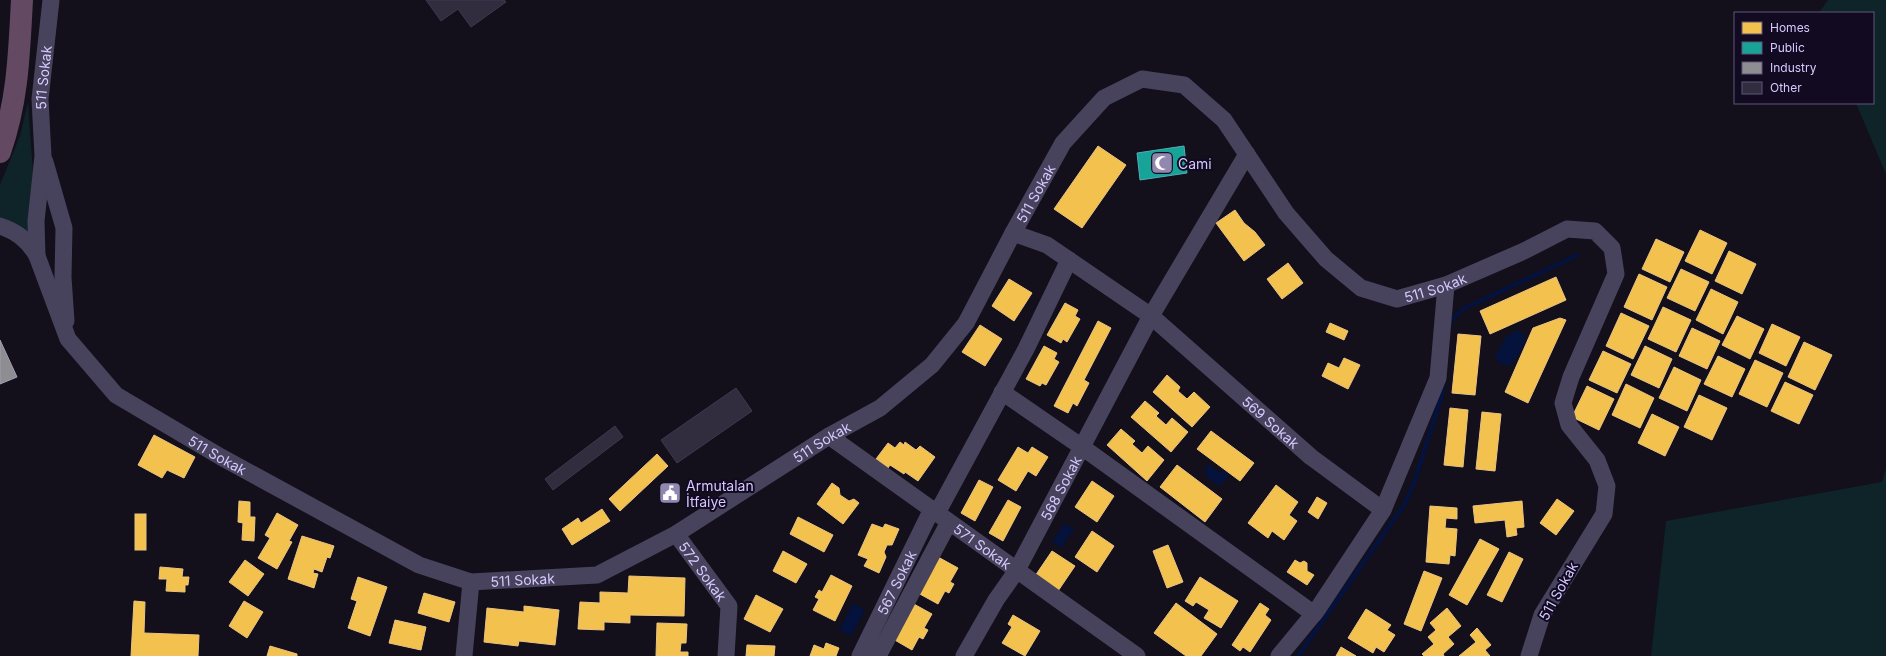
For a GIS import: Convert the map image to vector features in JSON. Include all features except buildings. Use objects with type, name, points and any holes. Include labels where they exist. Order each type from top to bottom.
[{"type":"highway","points":[[0,152],[9,127],[18,76],[22,0]]},
{"type":"street","name":"511 Sokak","points":[[37,256],[36,221],[43,156],[40,99],[51,0]]},
{"type":"street","name":"511 Sokak","points":[[0,226],[11,230],[31,245],[37,256],[68,339],[116,395],[222,457],[419,565],[471,582],[598,575],[676,534],[829,436],[880,408],[932,365],[966,322],[1063,143],[1104,98],[1142,79],[1184,85],[1224,120],[1291,219],[1326,259],[1361,288],[1397,299],[1446,285],[1524,251],[1567,230],[1595,231],[1612,248],[1616,274],[1571,377],[1563,403],[1569,425],[1597,460],[1607,486],[1604,514],[1542,615],[1529,656]]},
{"type":"street","name":"568 Sokak","points":[[964,656],[996,600],[1017,570],[1151,316],[1247,154]]},
{"type":"street","name":"511 Sokak","points":[[43,156],[64,228],[63,277],[68,339]]},
{"type":"street","name":"569 Sokak","points":[[1013,233],[1047,244],[1151,316],[1311,457],[1383,510]]},
{"type":"street","points":[[939,515],[1002,392],[1026,349],[1069,260]]},
{"type":"street","points":[[1279,656],[1314,614],[1383,510],[1438,378],[1446,285]]},
{"type":"street","points":[[1002,392],[1082,447],[1314,614]]},
{"type":"street","name":"571 Sokak","points":[[829,436],[1137,656]]},
{"type":"street","name":"567 Sokak","points":[[860,656],[939,515]]},
{"type":"street","name":"567 Sokak","points":[[878,656],[939,515]]},
{"type":"street","name":"572 Sokak","points":[[676,534],[729,606],[726,656]]},
{"type":"street","points":[[464,656],[471,582]]},
{"type":"green space","points":[[1828,0],[1886,0],[1886,174],[1856,104],[1874,104],[1874,12],[1820,12]]},
{"type":"green space","points":[[28,102],[33,173],[30,222],[34,239],[0,218],[0,185],[20,136]]},
{"type":"green space","points":[[1886,468],[1886,656],[1651,656],[1666,521],[1882,482]]},
{"type":"water","points":[[1518,330],[1523,333],[1524,337],[1522,350],[1511,365],[1501,364],[1495,356],[1506,337]]},
{"type":"water","points":[[1209,464],[1218,472],[1225,471],[1228,475],[1227,479],[1219,486],[1205,474],[1206,467]]},
{"type":"water","points":[[1064,523],[1074,529],[1061,548],[1052,542]]},
{"type":"water","points":[[853,603],[865,610],[851,636],[839,630]]},
{"type":"waterway","points":[[1450,325],[1451,320],[1463,309],[1578,255]]},
{"type":"waterway","points":[[1298,656],[1404,505],[1413,486],[1442,395],[1443,384]]},
{"type":"place","name":"Cami","points":[[1162,163]]},
{"type":"place","name":"Armutalan İtfaiye","points":[[670,493]]}]
